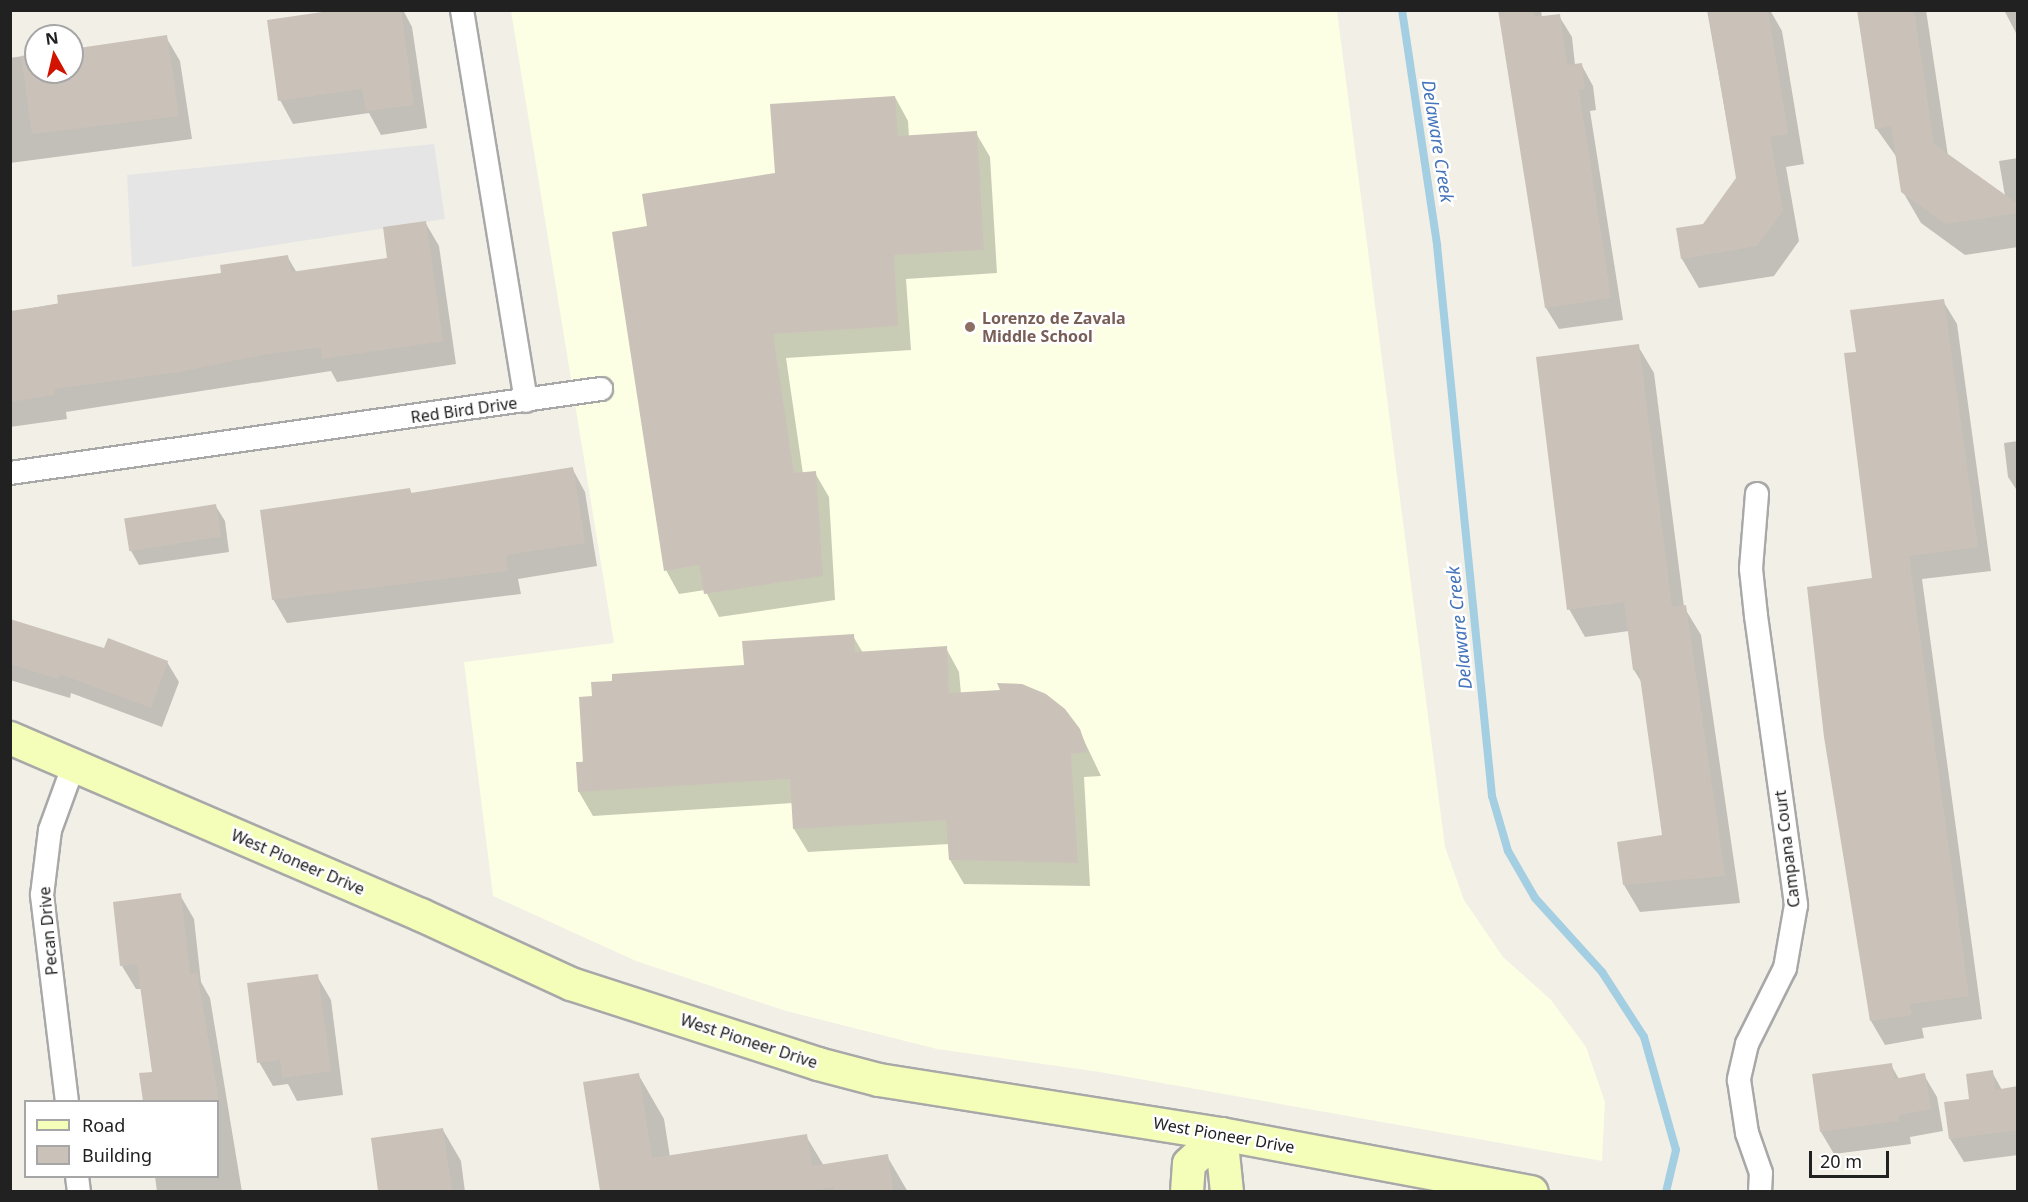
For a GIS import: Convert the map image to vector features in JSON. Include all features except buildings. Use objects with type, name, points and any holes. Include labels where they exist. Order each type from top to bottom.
[{"type":"main road","name":"West Pioneer Drive","points":[[10,738],[74,764],[571,984],[742,1040],[879,1080],[1221,1134],[1532,1191]]},
{"type":"main road","points":[[1187,1191],[1189,1164],[1221,1134]]},
{"type":"main road","points":[[1221,1134],[1227,1191]]},
{"type":"street","name":"Red Bird Drive","points":[[10,473],[526,401],[462,10]]},
{"type":"street","points":[[526,401],[601,389]]},
{"type":"street","name":"Campana Court","points":[[1757,494],[1751,569],[1796,905],[1785,968],[1747,1044],[1740,1080],[1746,1132],[1761,1173],[1760,1191]]},
{"type":"street","name":"Pecan Drive","points":[[67,1100],[42,895],[50,830],[74,764]]},
{"type":"shaded area","name":"Lorenzo de Zavala Middle School","points":[[511,11],[1337,11],[1445,847],[1464,900],[1503,957],[1551,1000],[1586,1047],[1605,1102],[1602,1161],[1100,1072],[937,1049],[786,1011],[636,961],[493,896],[464,662],[614,643]]},
{"type":"shaded area","points":[[434,144],[445,219],[132,267],[127,175]]},
{"type":"waterway","name":"Delaware Creek","points":[[1402,10],[1437,245],[1492,796],[1508,851],[1535,898],[1602,972],[1644,1037],[1676,1150],[1666,1192]]},
{"type":"place","name":"Lorenzo de Zavala Middle School","points":[[970,327]]}]
